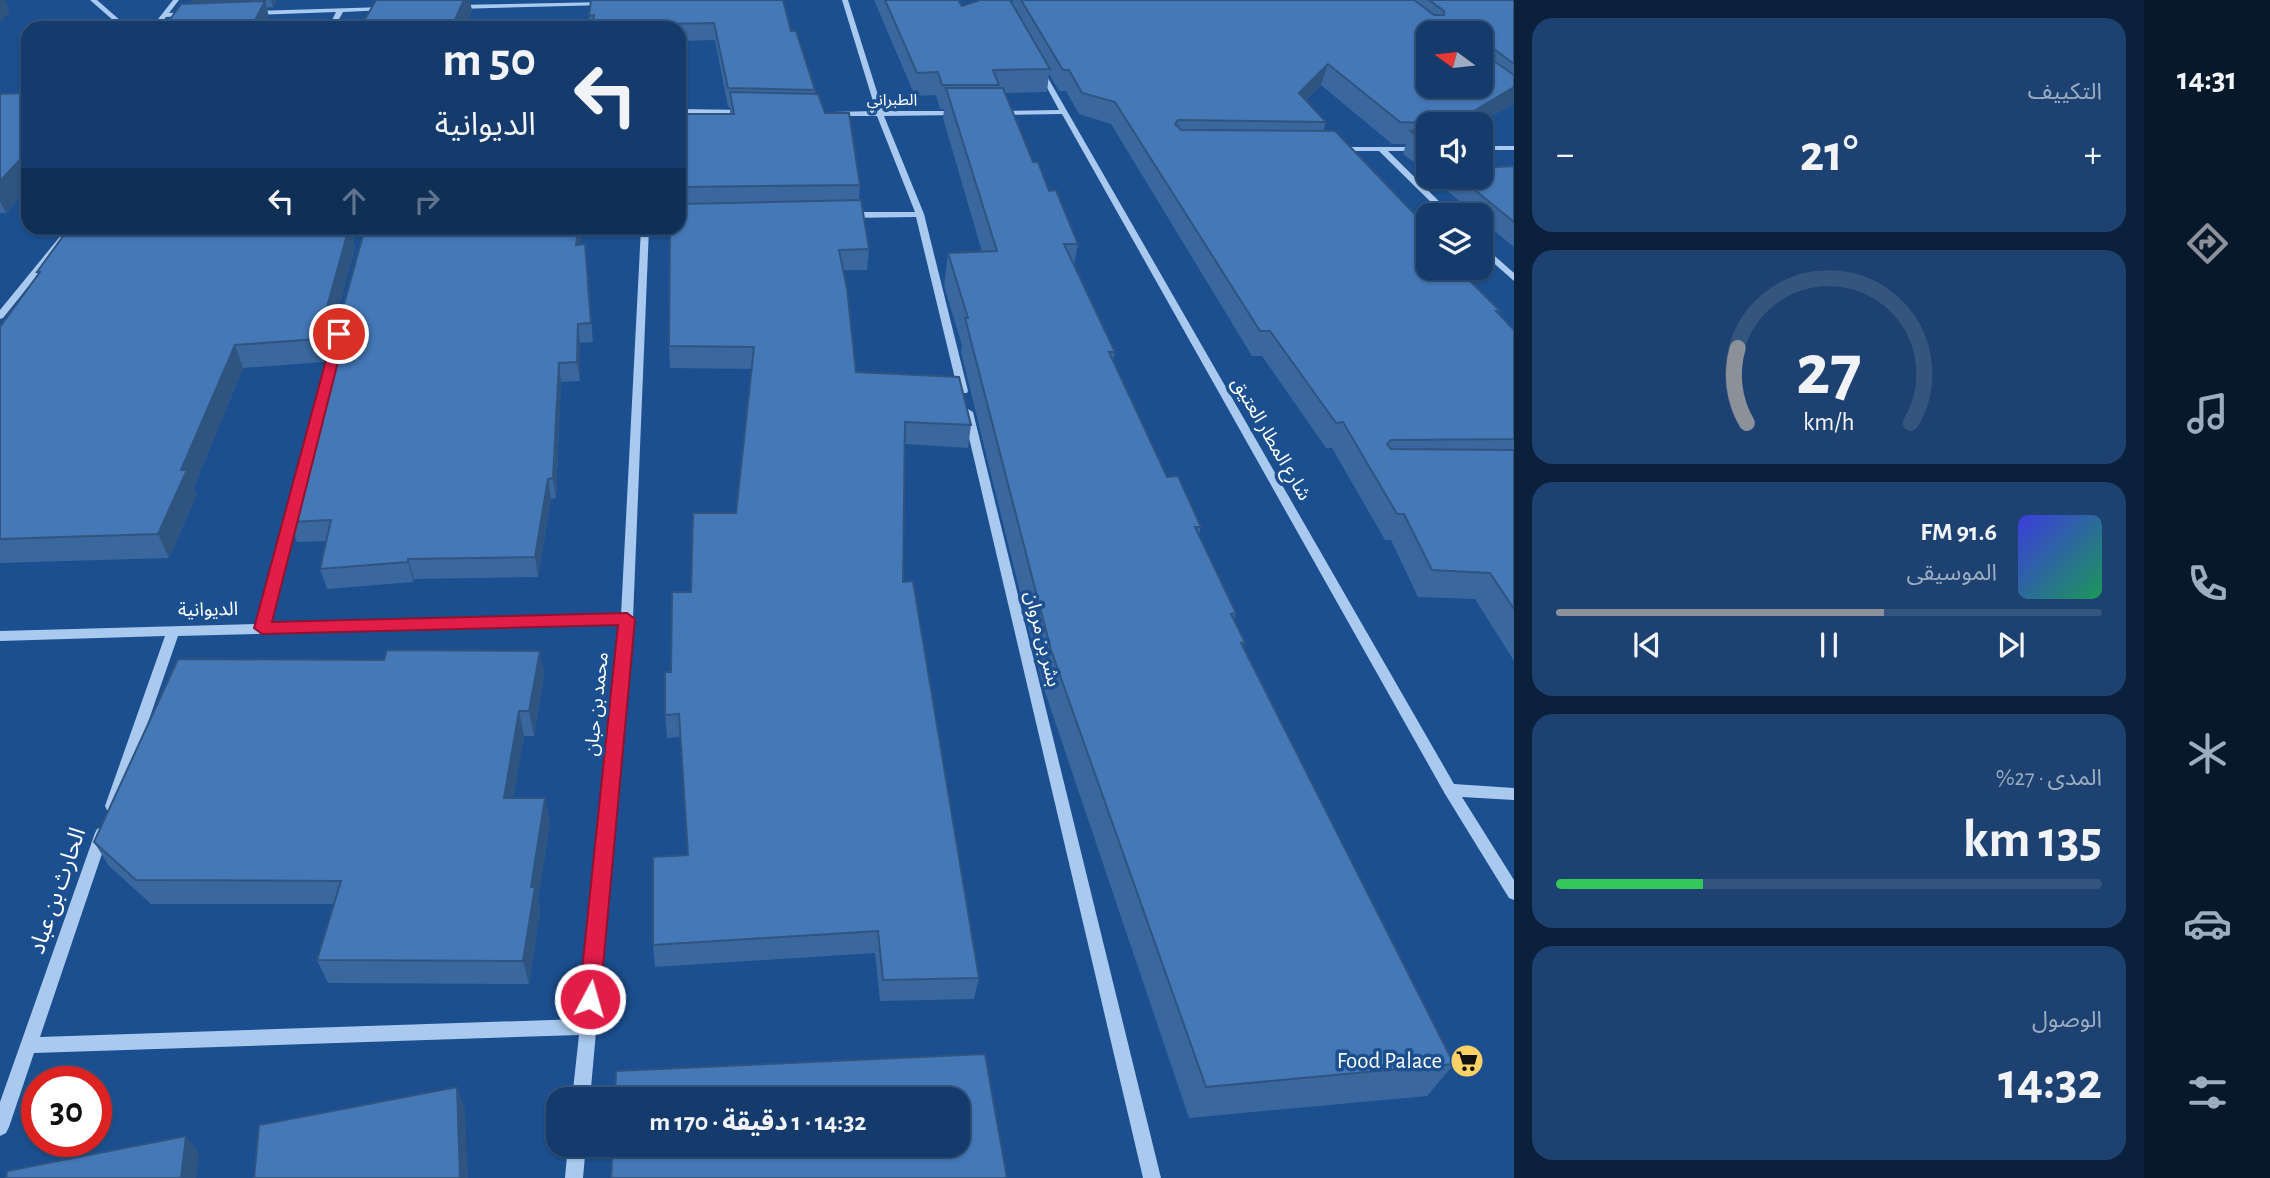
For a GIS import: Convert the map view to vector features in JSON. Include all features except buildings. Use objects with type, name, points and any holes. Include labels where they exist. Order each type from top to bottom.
[{"type":"street","points":[[93,0],[118,21]]},
{"type":"street","points":[[160,21],[176,0]]},
{"type":"street","name":"بشر بن مروان","points":[[845,0],[880,114],[920,214],[1152,1178]]},
{"type":"street","points":[[443,7],[620,4]]},
{"type":"street","points":[[246,13],[391,9]]},
{"type":"street","points":[[335,21],[341,10]]},
{"type":"street","points":[[165,15],[192,14]]},
{"type":"street","name":"شارع المطار العتيق","points":[[1032,56],[1450,790],[1514,893]]},
{"type":"street","points":[[686,111],[759,113]]},
{"type":"street","points":[[985,113],[1064,112]]},
{"type":"street","name":"الطبراني","points":[[826,114],[972,113]]},
{"type":"street","points":[[1493,148],[1514,148]]},
{"type":"street","points":[[1327,149],[1416,149]]},
{"type":"street","points":[[1381,149],[1437,203]]},
{"type":"street","points":[[840,216],[920,214]]},
{"type":"street","points":[[0,316],[65,235]]},
{"type":"street","name":"محمد بن حبان","points":[[582,1087],[627,619],[645,235]]},
{"type":"street","points":[[1493,258],[1514,278]]},
{"type":"street","points":[[262,628],[342,321]]},
{"type":"street","name":"الديوانية","points":[[0,636],[627,619]]},
{"type":"street","name":"الحارث بن عباد","points":[[0,1127],[173,631]]},
{"type":"street","points":[[1450,790],[1514,794]]},
{"type":"street","points":[[29,1045],[587,1027]]},
{"type":"street","points":[[574,1178],[576,1157]]},
{"type":"place","name":"Food Palace","points":[[1467,1061]]},
{"type":"route","points":[[339,334],[262,628],[627,619],[590,999]]}]
